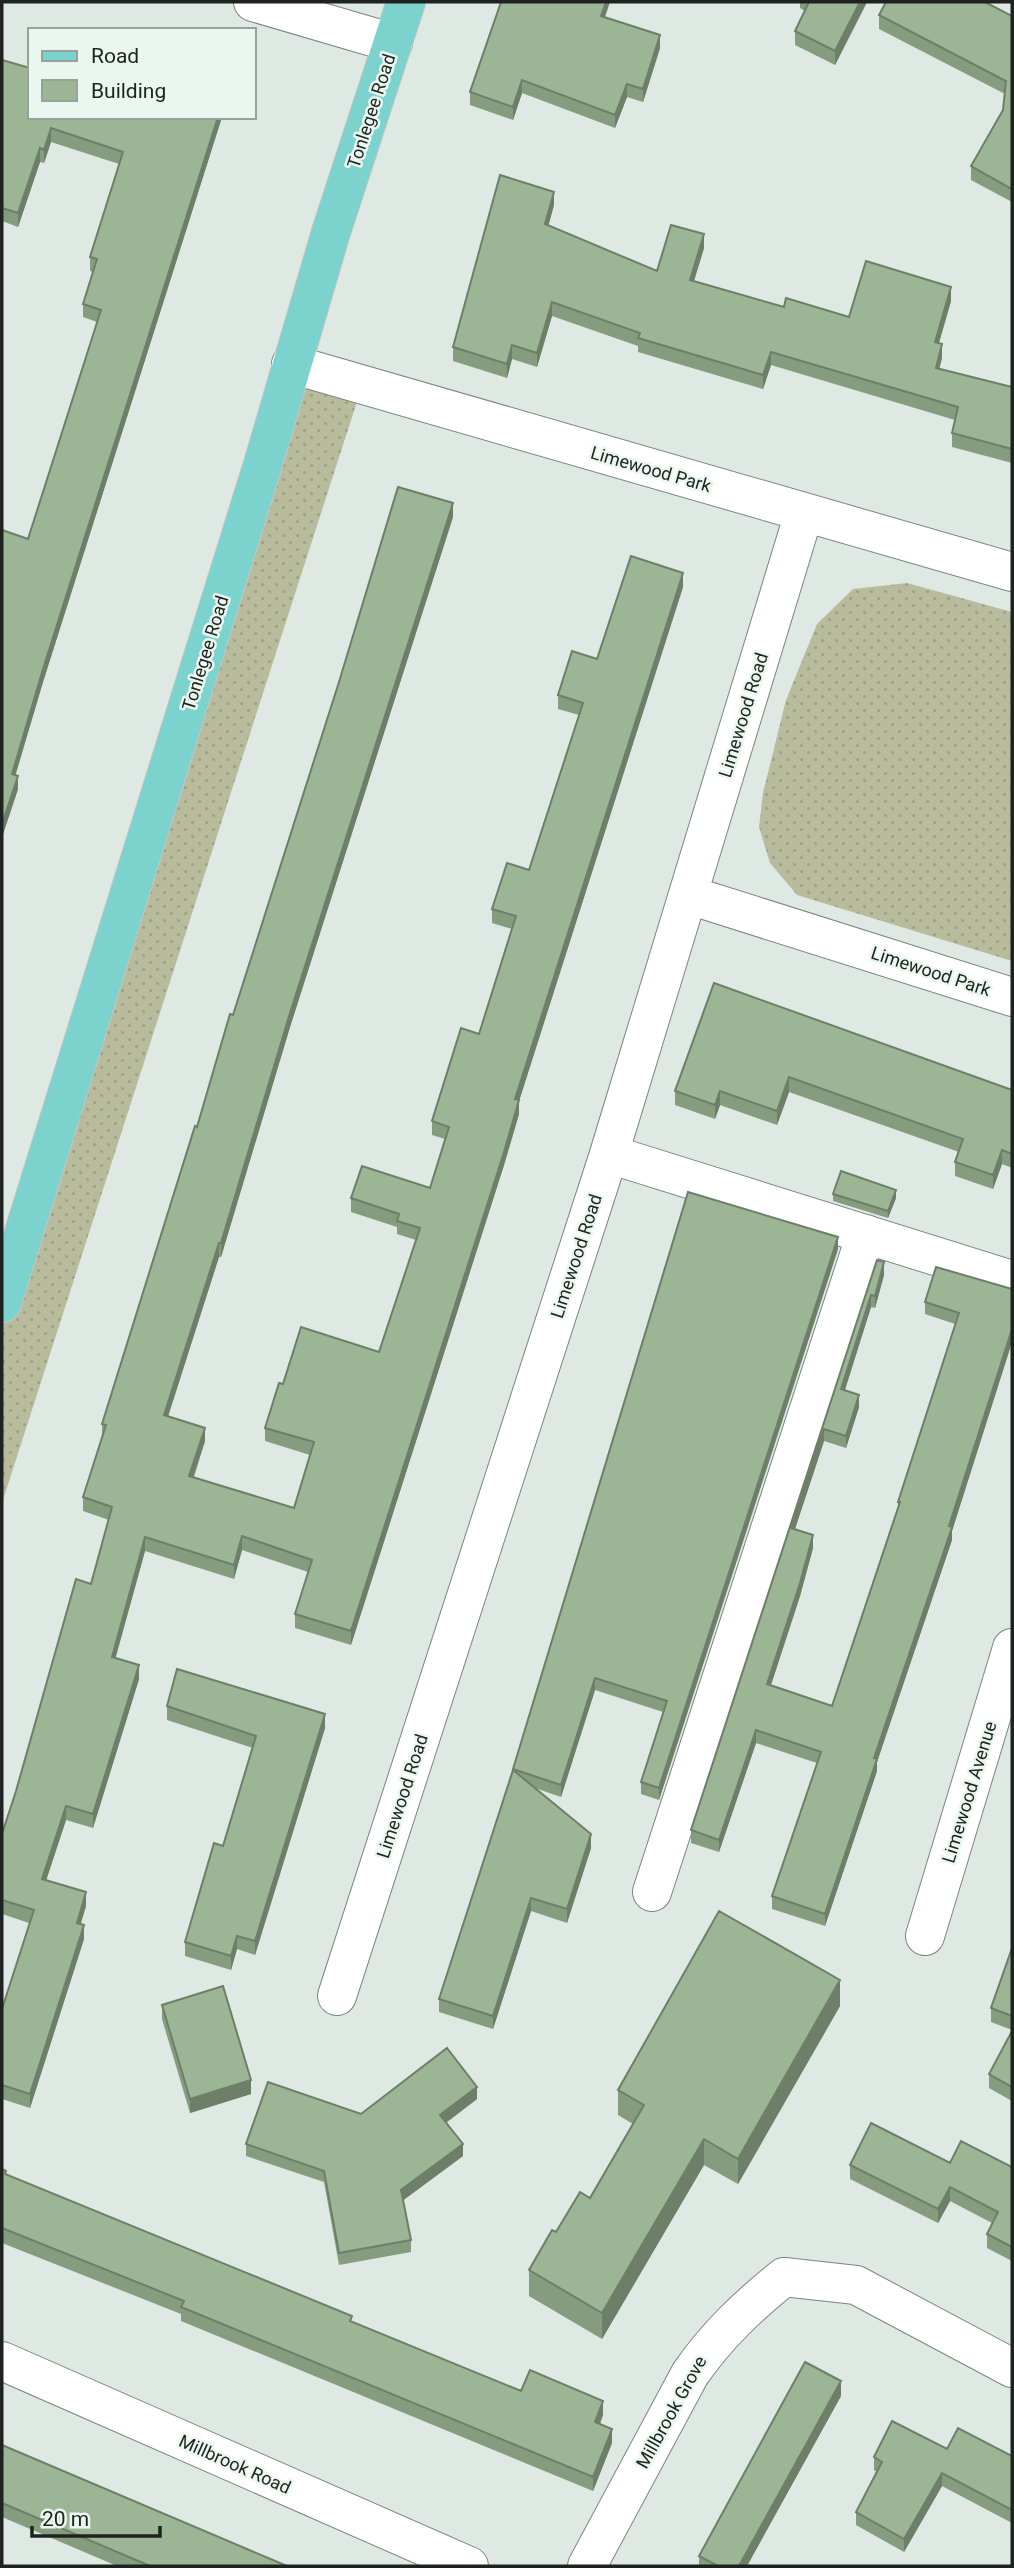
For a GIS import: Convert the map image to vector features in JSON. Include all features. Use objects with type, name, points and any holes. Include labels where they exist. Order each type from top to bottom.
[{"type":"main road","name":"Tonlegee Road","points":[[2,1303],[263,464],[331,232],[406,2]]},
{"type":"street","points":[[253,2],[393,43]]},
{"type":"street","name":"Limewood Park","points":[[291,364],[1012,572]]},
{"type":"street","name":"Limewood Road","points":[[337,1996],[609,1154],[804,513]]},
{"type":"street","name":"Limewood Park","points":[[689,895],[1012,997]]},
{"type":"street","points":[[609,1154],[1012,1280]]},
{"type":"street","points":[[652,1892],[866,1234]]},
{"type":"street","name":"Limewood Avenue","points":[[925,1936],[1012,1648]]},
{"type":"street","name":"Millbrook Grove","points":[[587,2566],[690,2374],[704,2354],[746,2308],[785,2277],[856,2285],[1012,2368]]},
{"type":"street","name":"Millbrook Road","points":[[2,2361],[469,2566]]},
{"type":"green space","points":[[294,365],[362,386],[2,1503],[2,1303]]},
{"type":"green space","points":[[907,583],[1012,612],[1012,961],[797,895],[770,863],[759,827],[763,793],[786,700],[817,624],[853,589]]},
{"type":"building","points":[[501,2],[606,2],[601,16],[660,35],[643,89],[627,84],[615,115],[522,80],[513,107],[470,92]]},
{"type":"building","points":[[809,2],[860,2],[835,51],[795,31]]},
{"type":"building","points":[[886,2],[985,2],[1012,16],[1012,189],[971,166],[1003,110],[1006,81],[879,15]]},
{"type":"building","points":[[2,60],[28,67],[28,119],[217,119],[43,669],[12,774],[18,776],[2,824],[2,530],[28,539],[101,310],[83,304],[97,259],[90,257],[123,152],[51,128],[44,150],[40,148],[18,213],[2,208]]},
{"type":"building","points":[[500,175],[554,192],[545,224],[657,271],[671,225],[704,234],[690,280],[784,307],[786,298],[849,317],[866,261],[951,287],[935,342],[942,344],[936,368],[1012,387],[1012,449],[952,433],[958,407],[771,352],[763,375],[638,338],[640,333],[552,302],[537,353],[512,345],[507,364],[453,347]]},
{"type":"building","points":[[398,487],[453,503],[290,1013],[221,1243],[164,1415],[205,1428],[189,1476],[294,1508],[314,1442],[265,1428],[279,1383],[283,1384],[301,1327],[379,1352],[420,1228],[397,1221],[399,1214],[351,1198],[362,1166],[430,1188],[449,1127],[432,1121],[461,1028],[479,1034],[516,916],[492,909],[507,863],[529,870],[583,703],[558,695],[572,651],[597,659],[631,556],[683,573],[515,1099],[519,1100],[504,1152],[351,1631],[295,1614],[312,1560],[242,1536],[234,1565],[145,1537],[112,1657],[139,1665],[93,1814],[66,1806],[42,1879],[86,1892],[77,1923],[84,1925],[30,2094],[2,2085],[2,2009],[34,1910],[2,1900],[2,1834],[76,1579],[91,1584],[112,1507],[83,1497],[106,1425],[102,1424],[195,1126],[197,1127],[230,1014],[233,1015],[339,682]]},
{"type":"building","points":[[714,983],[1012,1090],[1012,1154],[1002,1150],[993,1175],[955,1162],[963,1139],[789,1077],[777,1111],[720,1091],[715,1105],[675,1091]]},
{"type":"building","points":[[841,1171],[896,1190],[888,1211],[833,1194]]},
{"type":"building","points":[[688,1192],[838,1237],[659,1788],[641,1782],[667,1701],[595,1678],[561,1785],[513,1769]]},
{"type":"building","points":[[877,1260],[884,1262],[875,1296],[871,1295],[841,1389],[859,1395],[846,1436],[824,1429],[791,1528],[813,1535],[767,1684],[832,1706],[959,1313],[925,1302],[936,1267],[1012,1289],[1012,1329],[949,1526],[952,1527],[825,1914],[772,1896],[821,1752],[756,1730],[719,1840],[691,1830]]},
{"type":"building","points":[[177,1669],[325,1714],[255,1941],[237,1936],[231,1956],[185,1942],[214,1843],[223,1846],[256,1736],[167,1706]]},
{"type":"building","points":[[513,1770],[591,1834],[567,1909],[531,1898],[493,2016],[439,1999]]},
{"type":"building","points":[[719,1911],[840,1980],[738,2159],[704,2139],[602,2313],[529,2270],[552,2230],[556,2232],[580,2192],[590,2198],[644,2105],[618,2090]]},
{"type":"building","points":[[1012,1948],[1012,2016],[991,2008]]},
{"type":"building","points":[[223,1986],[251,2080],[190,2099],[162,2005]]},
{"type":"building","points":[[1012,2031],[1012,2087],[989,2074]]},
{"type":"building","points":[[447,2048],[477,2087],[440,2115],[463,2144],[401,2190],[411,2240],[339,2253],[324,2171],[246,2144],[268,2082],[361,2114]]},
{"type":"building","points":[[871,2123],[950,2163],[961,2141],[1012,2167],[1012,2247],[987,2234],[998,2212],[950,2187],[938,2209],[850,2165]]},
{"type":"building","points":[[2,2169],[6,2171],[5,2174],[352,2316],[350,2321],[521,2391],[530,2370],[603,2401],[595,2422],[612,2429],[593,2477],[181,2307],[184,2301],[2,2228]]},
{"type":"building","points":[[805,2362],[841,2381],[739,2566],[718,2566],[699,2556]]},
{"type":"building","points":[[892,2421],[947,2449],[958,2428],[1012,2456],[1012,2510],[942,2473],[904,2539],[856,2512],[882,2462],[874,2457]]},
{"type":"building","points":[[2,2445],[287,2566],[150,2566],[2,2503]]}]
